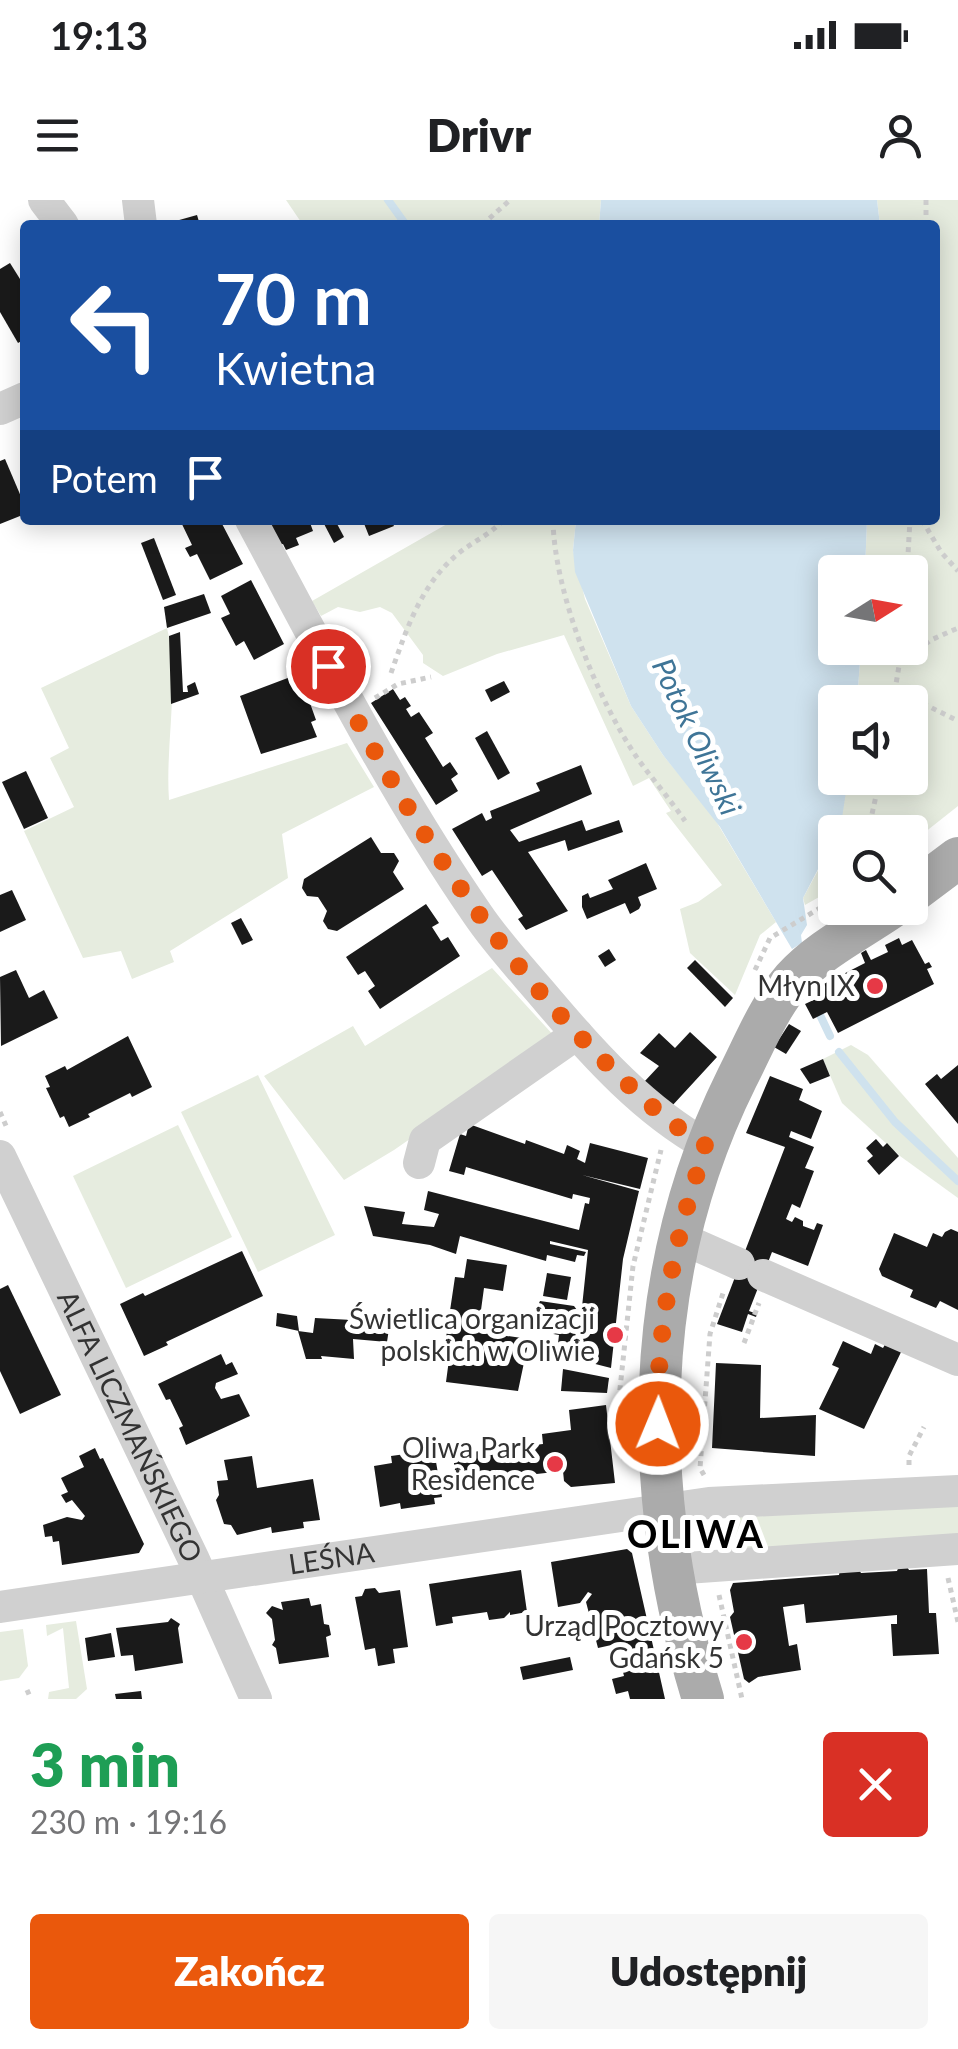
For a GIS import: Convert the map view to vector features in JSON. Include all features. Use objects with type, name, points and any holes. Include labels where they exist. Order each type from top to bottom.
[{"type":"main road","points":[[928,880],[958,858]]},
{"type":"main road","points":[[703,1699],[672,1569],[658,1453],[662,1324],[678,1237],[706,1146],[761,995],[794,978],[866,925]]},
{"type":"street","points":[[44,200],[60,220]]},
{"type":"street","points":[[254,525],[346,702],[480,918],[577,1034],[664,1120],[706,1146]]},
{"type":"street","points":[[418,1163],[426,1140],[577,1034]]},
{"type":"street","name":"ALFA LICZMAŃSKIEGO","points":[[0,1156],[256,1699]]},
{"type":"street","points":[[678,1237],[750,1273],[958,1360]]},
{"type":"street","name":"LEŚNA","points":[[0,1607],[709,1503],[958,1490]]},
{"type":"street","points":[[672,1569],[958,1549]]},
{"type":"path","points":[[488,220],[510,200]]},
{"type":"path","points":[[391,673],[425,590],[458,554],[498,525]]},
{"type":"path","points":[[554,525],[563,590],[598,687],[638,758],[685,820]]},
{"type":"path","points":[[908,555],[910,525]]},
{"type":"path","points":[[925,525],[941,552],[958,570]]},
{"type":"path","points":[[928,642],[958,628]]},
{"type":"path","points":[[364,705],[398,684],[432,677]]},
{"type":"path","points":[[928,706],[958,721]]},
{"type":"path","points":[[761,995],[770,938],[818,908]]},
{"type":"path","points":[[744,1343],[750,1273]]},
{"type":"path","points":[[700,1468],[710,1334],[750,1273]]},
{"type":"path","points":[[909,1478],[908,1456],[924,1426]]},
{"type":"path","points":[[958,1584],[949,1584],[958,1622]]},
{"type":"path","points":[[717,1586],[742,1699]]},
{"type":"path","points":[[726,1632],[736,1630]]},
{"type":"path","points":[[27,1690],[31,1699]]},
{"type":"shaded area","points":[[286,200],[601,200],[599,220],[300,220]]},
{"type":"shaded area","points":[[877,200],[958,200],[958,806],[928,830],[928,815],[841,815],[845,795],[928,795],[928,685],[858,685],[860,665],[928,665],[928,555],[866,555],[867,525],[940,525],[940,220],[879,220]]},
{"type":"shaded area","points":[[445,525],[576,525],[573,550],[585,599],[631,706],[663,755],[713,816],[776,922],[760,935],[735,995],[690,953],[680,909],[722,885],[666,813],[671,811],[649,778],[633,786],[564,635],[497,654],[443,676],[423,663],[423,655],[392,613],[380,607],[360,612],[338,607],[321,616],[312,601]]},
{"type":"shaded area","points":[[167,628],[172,670],[169,800],[347,743],[374,787],[282,834],[288,878],[170,951],[174,962],[132,979],[121,951],[83,958],[24,831],[74,807],[50,758],[69,748],[41,688]]},
{"type":"shaded area","points":[[818,870],[818,898],[805,905],[803,898]]},
{"type":"shaded area","points":[[492,968],[556,1038],[344,1180],[264,1076],[353,1026],[365,1046]]},
{"type":"shaded area","points":[[851,1045],[868,1055],[958,1158],[958,1198],[900,1156],[842,1103],[823,1059]]},
{"type":"shaded area","points":[[258,1075],[335,1235],[258,1272],[181,1112]]},
{"type":"shaded area","points":[[178,1125],[232,1237],[126,1288],[73,1176]]},
{"type":"shaded area","points":[[958,1505],[958,1537],[733,1553],[730,1512]]},
{"type":"shaded area","points":[[76,1621],[87,1689],[76,1699],[48,1699],[49,1692],[69,1688],[63,1628],[47,1636],[46,1625]]},
{"type":"shaded area","points":[[23,1629],[28,1666],[19,1678],[0,1681],[0,1632]]},
{"type":"water","points":[[601,200],[877,200],[879,220],[599,220]]},
{"type":"water","points":[[576,525],[867,525],[866,555],[818,555],[818,665],[860,665],[858,685],[818,685],[818,795],[845,795],[842,815],[818,815],[818,869],[803,898],[807,925],[801,935],[802,943],[792,949],[720,827],[663,755],[631,706],[575,572]]},
{"type":"building","points":[[10,263],[20,279],[18,343],[0,312],[0,269]]},
{"type":"building","points":[[5,459],[20,494],[20,516],[0,524],[0,461]]},
{"type":"building","points":[[182,525],[223,525],[243,564],[210,580],[197,554],[190,557],[185,548],[192,545]]},
{"type":"building","points":[[268,525],[311,525],[313,531],[296,538],[299,545],[286,550],[283,544],[279,545]]},
{"type":"building","points":[[325,525],[338,525],[344,537],[334,543]]},
{"type":"building","points":[[365,525],[394,526],[369,536]]},
{"type":"building","points":[[154,538],[176,595],[163,600],[141,543]]},
{"type":"building","points":[[251,580],[284,644],[254,660],[244,641],[236,646],[221,618],[230,614],[221,596]]},
{"type":"building","points":[[204,594],[211,613],[167,628],[164,607]]},
{"type":"building","points":[[180,632],[183,692],[188,692],[187,686],[195,682],[199,694],[171,704],[169,636]]},
{"type":"building","points":[[293,676],[299,691],[305,689],[316,720],[311,722],[317,737],[261,754],[240,696]]},
{"type":"building","points":[[504,681],[510,692],[491,702],[485,690]]},
{"type":"building","points":[[393,689],[400,700],[405,697],[411,706],[406,709],[411,717],[419,712],[433,733],[425,738],[443,767],[450,762],[458,774],[451,779],[458,791],[436,805],[371,703]]},
{"type":"building","points":[[487,731],[510,773],[498,780],[475,738]]},
{"type":"building","points":[[581,765],[592,794],[510,830],[519,842],[582,820],[586,831],[619,820],[623,832],[568,851],[565,840],[528,852],[568,911],[526,930],[518,919],[523,916],[492,870],[482,876],[452,829],[482,813],[486,821],[492,818],[490,811],[540,791],[536,783]]},
{"type":"building","points":[[26,771],[48,818],[24,829],[2,782]]},
{"type":"building","points":[[371,837],[381,853],[394,853],[399,861],[393,872],[404,889],[337,931],[328,929],[323,921],[327,911],[318,897],[307,896],[302,888],[304,879]]},
{"type":"building","points":[[646,863],[657,889],[638,897],[639,909],[630,914],[625,903],[587,919],[582,896],[588,893],[590,898],[613,889],[608,880]]},
{"type":"building","points":[[12,890],[26,920],[0,932],[0,895]]},
{"type":"building","points":[[426,904],[439,923],[432,927],[441,941],[448,937],[460,956],[380,1009],[368,991],[375,986],[365,971],[358,975],[346,957]]},
{"type":"building","points":[[241,918],[253,940],[242,945],[231,923]]},
{"type":"building","name":"Młyn IX","points":[[899,938],[902,945],[912,940],[925,964],[929,962],[932,967],[927,969],[934,984],[838,1033],[827,1012],[813,1019],[805,1004],[820,997],[816,988],[865,963],[861,953],[866,950],[871,960],[888,952],[885,945]]},
{"type":"building","points":[[609,949],[616,960],[605,967],[598,956]]},
{"type":"building","points":[[695,960],[733,998],[725,1007],[687,968]]},
{"type":"building","points":[[16,970],[29,998],[44,990],[58,1018],[1,1046],[0,977]]},
{"type":"building","points":[[789,1024],[801,1031],[786,1054],[774,1047]]},
{"type":"building","points":[[690,1032],[717,1057],[671,1107],[644,1082],[659,1066],[640,1053],[659,1033],[675,1048]]},
{"type":"building","points":[[128,1036],[152,1087],[132,1097],[130,1093],[69,1127],[64,1116],[60,1118],[46,1088],[50,1087],[45,1076],[65,1066],[67,1070]]},
{"type":"building","points":[[823,1059],[830,1076],[810,1084],[800,1069]]},
{"type":"building","points":[[958,1065],[958,1124],[925,1084],[937,1074],[941,1079]]},
{"type":"building","points":[[770,1076],[803,1089],[799,1100],[822,1111],[811,1139],[791,1131],[789,1137],[814,1147],[805,1168],[814,1171],[800,1208],[792,1204],[786,1219],[792,1222],[795,1217],[814,1230],[817,1223],[823,1225],[808,1266],[772,1252],[749,1311],[756,1317],[748,1314],[742,1332],[717,1324],[785,1147],[746,1133]]},
{"type":"building","points":[[469,1124],[564,1154],[567,1145],[580,1151],[577,1159],[585,1163],[590,1143],[648,1158],[640,1189],[582,1175],[639,1191],[623,1259],[611,1368],[560,1355],[559,1335],[542,1332],[543,1327],[536,1326],[537,1317],[533,1316],[540,1301],[574,1306],[577,1310],[582,1307],[588,1250],[550,1241],[586,1252],[584,1256],[577,1255],[575,1262],[547,1255],[546,1261],[460,1236],[456,1254],[430,1245],[373,1236],[364,1206],[405,1212],[402,1224],[434,1227],[439,1214],[424,1210],[428,1191],[579,1230],[585,1203],[589,1204],[590,1198],[573,1194],[572,1199],[466,1167],[464,1175],[449,1171],[460,1134],[466,1136]]},
{"type":"building","points":[[876,1139],[883,1147],[887,1143],[899,1156],[879,1175],[867,1161],[873,1156],[866,1148]]},
{"type":"building","points":[[951,1229],[958,1232],[958,1310],[940,1301],[936,1308],[910,1297],[913,1290],[882,1276],[879,1269],[894,1233],[927,1247],[933,1233],[942,1237]]},
{"type":"building","points":[[242,1251],[263,1296],[144,1356],[120,1304]]},
{"type":"building","points":[[467,1259],[507,1265],[503,1291],[484,1288],[478,1332],[529,1339],[518,1391],[446,1382],[450,1352],[444,1351],[455,1277],[464,1278]]},
{"type":"building","points":[[547,1273],[571,1277],[567,1300],[543,1296]]},
{"type":"building","points":[[8,1285],[61,1395],[20,1414],[0,1371],[0,1289]]},
{"type":"building","points":[[277,1313],[297,1316],[299,1331],[276,1326]]},
{"type":"building","points":[[315,1318],[390,1322],[387,1342],[353,1339],[354,1359],[306,1359],[298,1331],[313,1333]]},
{"type":"building","points":[[843,1341],[871,1354],[875,1344],[883,1348],[887,1341],[903,1348],[864,1429],[819,1409],[839,1368],[832,1365]]},
{"type":"building","points":[[221,1354],[226,1365],[232,1362],[238,1374],[216,1383],[215,1388],[221,1399],[239,1394],[250,1416],[186,1445],[179,1428],[183,1426],[158,1384]]},
{"type":"building","points":[[716,1363],[761,1365],[760,1418],[816,1415],[815,1456],[712,1448]]},
{"type":"building","points":[[563,1369],[609,1378],[607,1393],[561,1391]]},
{"type":"building","points":[[606,1405],[615,1483],[571,1487],[564,1481],[563,1471],[456,1483],[453,1454],[543,1444],[542,1434],[571,1430],[569,1410]]},
{"type":"building","points":[[95,1448],[144,1544],[139,1553],[62,1565],[59,1541],[45,1537],[43,1525],[67,1517],[82,1520],[85,1516],[72,1500],[66,1503],[61,1495],[68,1492],[61,1478],[84,1467],[79,1456]]},
{"type":"building","points":[[420,1452],[421,1458],[435,1456],[442,1497],[434,1498],[435,1504],[401,1509],[400,1503],[380,1507],[374,1466],[392,1463],[391,1456]]},
{"type":"building","points":[[252,1456],[257,1488],[313,1479],[320,1520],[303,1522],[304,1528],[272,1533],[271,1527],[237,1535],[231,1525],[224,1524],[216,1500],[217,1481],[228,1480],[224,1460]]},
{"type":"building","points":[[627,1549],[632,1553],[665,1699],[630,1699],[628,1691],[616,1694],[612,1679],[624,1676],[616,1644],[598,1648],[586,1602],[592,1594],[588,1592],[580,1603],[558,1607],[551,1562]]},
{"type":"building","points":[[906,1565],[909,1570],[927,1569],[929,1613],[936,1613],[939,1654],[893,1656],[891,1624],[897,1624],[897,1615],[806,1623],[804,1604],[783,1607],[789,1646],[797,1644],[801,1670],[758,1677],[749,1683],[744,1679],[730,1617],[734,1612],[730,1590],[733,1583],[839,1575],[840,1569],[858,1568],[861,1573],[897,1571],[899,1566]]},
{"type":"building","points":[[521,1570],[527,1612],[510,1612],[504,1618],[489,1620],[487,1612],[452,1617],[453,1623],[436,1626],[429,1584]]},
{"type":"building","points":[[375,1588],[379,1593],[400,1590],[408,1647],[393,1649],[395,1663],[378,1666],[375,1648],[365,1650],[355,1597],[362,1596],[365,1589]]},
{"type":"building","points":[[309,1598],[311,1606],[321,1604],[324,1624],[329,1625],[329,1657],[279,1664],[272,1645],[272,1619],[266,1613],[272,1606],[283,1610],[281,1602]]},
{"type":"building","points":[[171,1618],[180,1624],[183,1663],[135,1671],[133,1655],[121,1656],[116,1628],[168,1622]]},
{"type":"building","points":[[111,1633],[115,1657],[88,1661],[85,1638]]},
{"type":"building","points":[[570,1657],[573,1670],[523,1680],[520,1667]]},
{"type":"building","points":[[141,1691],[142,1699],[116,1699],[115,1694]]},
{"type":"waterway","name":"Potok Oliwski","points":[[388,200],[402,220]]},
{"type":"waterway","name":"Potok Oliwski","points":[[820,1015],[830,1036]]},
{"type":"waterway","name":"Potok Oliwski","points":[[839,1052],[895,1122],[958,1181]]},
{"type":"place","name":"Młyn IX","points":[[875,986]]},
{"type":"place","name":"Świetlica organizacji polskich w Oliwie","points":[[615,1335]]},
{"type":"place","name":"Oliwa Park Residence","points":[[555,1464]]},
{"type":"place","name":"Urząd Pocztowy Gdańsk 5","points":[[744,1642]]},
{"type":"district","name":"OLIWA","points":[[696,1535]]},
{"type":"route","points":[[328,666],[379,758],[480,918],[577,1034],[664,1120],[706,1146],[678,1237],[662,1324],[658,1424]]}]
